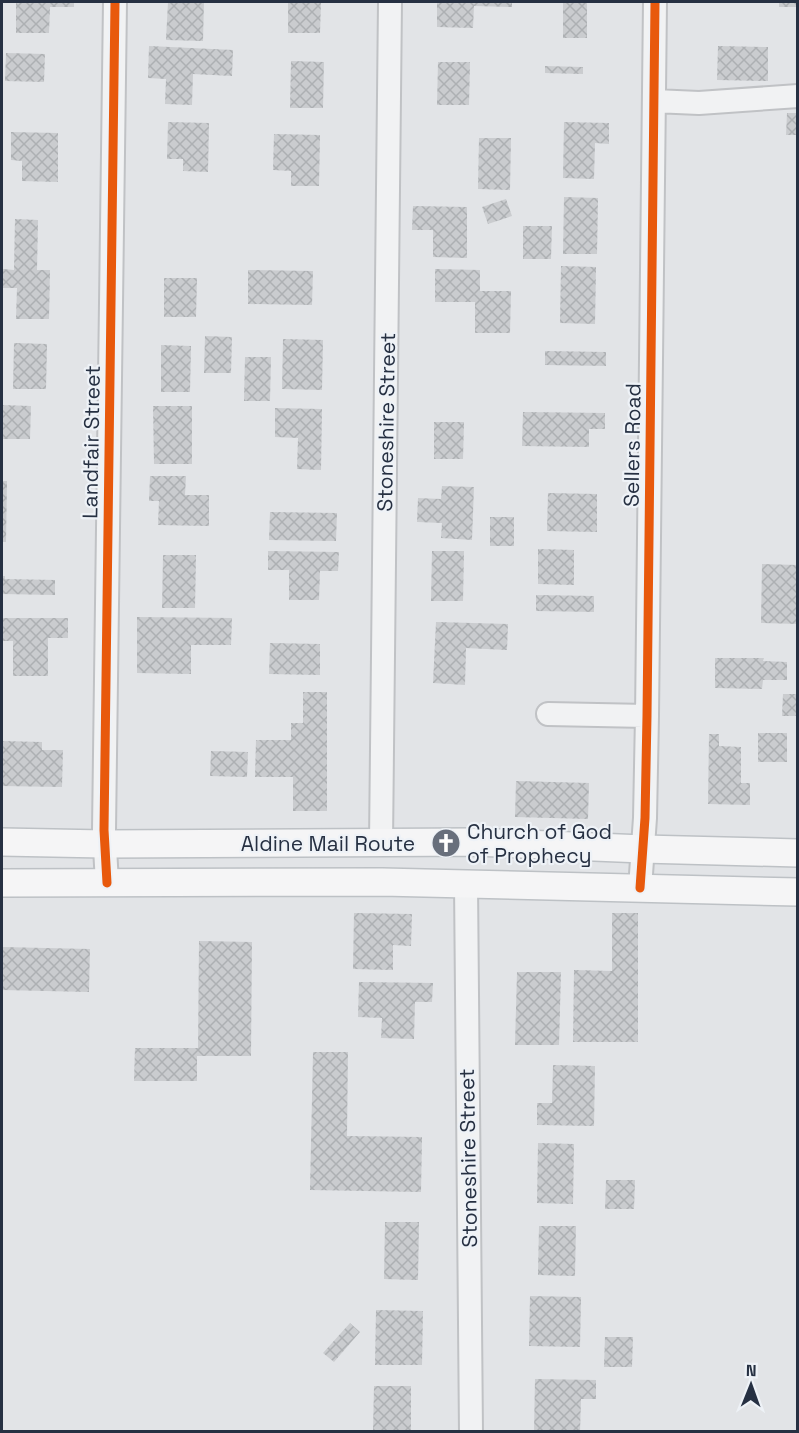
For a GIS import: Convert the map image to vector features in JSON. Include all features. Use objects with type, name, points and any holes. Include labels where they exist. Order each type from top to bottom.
[{"type":"main road","name":"Aldine Mail Route","points":[[2,842],[104,844],[475,842],[798,853]]},
{"type":"main road","name":"Aldine Mail Route","points":[[2,883],[466,884],[798,892]]},
{"type":"street","name":"Landfair Street","points":[[107,883],[104,844],[115,2]]},
{"type":"street","name":"Stoneshire Street","points":[[381,843],[390,2]]},
{"type":"street","name":"Sellers Road","points":[[640,888],[647,716],[655,2]]},
{"type":"street","points":[[654,101],[699,103],[798,96]]},
{"type":"street","points":[[548,714],[647,716]]},
{"type":"street","name":"Stoneshire Street","points":[[466,884],[471,1431]]},
{"type":"building","points":[[16,2],[74,2],[74,7],[50,7],[49,33],[16,33]]},
{"type":"building","points":[[168,2],[204,2],[203,41],[166,40]]},
{"type":"building","points":[[288,2],[321,2],[320,33],[288,33]]},
{"type":"building","points":[[437,2],[512,2],[512,7],[474,6],[473,28],[437,27]]},
{"type":"building","points":[[563,2],[587,2],[587,38],[563,38]]},
{"type":"building","points":[[779,2],[798,2],[798,7],[779,7]]},
{"type":"building","points":[[149,46],[233,50],[232,76],[193,74],[192,105],[165,104],[166,79],[148,78]]},
{"type":"building","points":[[718,46],[768,47],[768,81],[717,80]]},
{"type":"building","points":[[6,53],[45,54],[44,82],[5,81]]},
{"type":"building","points":[[291,61],[324,62],[323,108],[290,108]]},
{"type":"building","points":[[438,62],[470,62],[469,105],[437,105]]},
{"type":"building","points":[[545,66],[583,67],[583,74],[545,73]]},
{"type":"building","points":[[787,113],[798,113],[798,135],[786,135]]},
{"type":"building","points":[[168,122],[209,123],[208,172],[183,171],[183,159],[167,159]]},
{"type":"building","points":[[564,122],[609,123],[609,144],[595,143],[594,179],[563,178]]},
{"type":"building","points":[[11,132],[58,133],[58,182],[22,181],[22,161],[11,160]]},
{"type":"building","points":[[274,134],[320,135],[319,186],[291,186],[291,171],[273,170]]},
{"type":"building","points":[[479,138],[511,138],[510,190],[478,189]]},
{"type":"building","points":[[564,197],[598,198],[597,254],[563,254]]},
{"type":"building","points":[[506,199],[512,216],[488,224],[482,207]]},
{"type":"building","points":[[413,206],[467,207],[467,258],[433,257],[433,230],[412,230]]},
{"type":"building","points":[[15,219],[38,220],[37,270],[50,270],[49,319],[16,319],[17,288],[2,288],[3,269],[14,270]]},
{"type":"building","points":[[523,226],[552,226],[551,259],[523,259]]},
{"type":"building","points":[[561,266],[596,267],[595,324],[560,323]]},
{"type":"building","points":[[435,269],[480,270],[480,291],[511,291],[510,333],[475,333],[475,302],[435,302]]},
{"type":"building","points":[[248,270],[313,271],[312,305],[248,304]]},
{"type":"building","points":[[164,278],[197,278],[196,317],[164,317]]},
{"type":"building","points":[[205,336],[232,337],[231,373],[204,373]]},
{"type":"building","points":[[283,339],[323,340],[322,390],[282,389]]},
{"type":"building","points":[[14,343],[47,344],[46,389],[13,389]]},
{"type":"building","points":[[161,345],[191,346],[190,392],[161,392]]},
{"type":"building","points":[[545,351],[606,352],[606,366],[545,365]]},
{"type":"building","points":[[245,357],[271,357],[270,401],[244,401]]},
{"type":"building","points":[[2,405],[31,406],[30,439],[2,439]]},
{"type":"building","points":[[153,406],[192,406],[192,464],[154,464]]},
{"type":"building","points":[[275,408],[322,409],[321,470],[297,469],[298,438],[275,437]]},
{"type":"building","points":[[523,412],[605,413],[605,429],[589,429],[589,447],[522,446]]},
{"type":"building","points":[[434,422],[464,422],[463,459],[434,459]]},
{"type":"building","points":[[150,476],[186,476],[185,495],[209,495],[209,526],[158,525],[159,501],[149,501]]},
{"type":"building","points":[[2,481],[7,481],[6,542],[2,542]]},
{"type":"building","points":[[442,486],[474,487],[472,540],[441,538],[442,523],[417,522],[418,498],[441,499]]},
{"type":"building","points":[[548,493],[597,494],[597,532],[547,531]]},
{"type":"building","points":[[270,512],[337,513],[336,541],[269,540]]},
{"type":"building","points":[[490,517],[514,517],[514,546],[490,546]]},
{"type":"building","points":[[538,549],[574,550],[574,585],[538,584]]},
{"type":"building","points":[[268,551],[339,552],[338,571],[320,571],[319,600],[289,600],[289,570],[268,570]]},
{"type":"building","points":[[432,551],[464,551],[463,601],[431,601]]},
{"type":"building","points":[[163,555],[196,555],[195,608],[162,608]]},
{"type":"building","points":[[762,564],[798,565],[798,624],[761,623]]},
{"type":"building","points":[[2,576],[5,576],[5,579],[55,580],[55,595],[2,594]]},
{"type":"building","points":[[536,595],[594,596],[594,612],[536,611]]},
{"type":"building","points":[[137,617],[232,618],[231,645],[191,645],[191,674],[137,673]]},
{"type":"building","points":[[2,618],[68,618],[68,638],[48,638],[48,676],[13,676],[13,641],[2,641]]},
{"type":"building","points":[[436,622],[508,624],[507,650],[466,648],[465,685],[433,683]]},
{"type":"building","points":[[270,643],[320,644],[320,675],[269,674]]},
{"type":"building","points":[[715,658],[764,658],[763,661],[787,662],[787,680],[763,680],[762,689],[715,688]]},
{"type":"building","points":[[303,692],[327,692],[327,811],[293,811],[293,777],[255,777],[256,740],[291,740],[291,723],[303,723]]},
{"type":"building","points":[[783,694],[798,694],[798,716],[782,716]]},
{"type":"building","points":[[758,733],[787,733],[787,762],[758,762]]},
{"type":"building","points":[[709,734],[719,734],[719,746],[741,747],[741,783],[750,783],[750,805],[708,804]]},
{"type":"building","points":[[2,741],[42,742],[42,750],[63,750],[62,787],[2,786]]},
{"type":"building","points":[[211,751],[248,752],[247,777],[210,776]]},
{"type":"building","points":[[516,781],[589,783],[588,819],[515,817]]},
{"type":"building","points":[[354,913],[412,914],[411,946],[393,945],[393,970],[353,969]]},
{"type":"building","points":[[612,913],[638,913],[638,1042],[573,1042],[574,970],[612,971]]},
{"type":"building","points":[[199,941],[252,942],[251,1056],[197,1056],[197,1081],[134,1081],[135,1048],[198,1048]]},
{"type":"building","points":[[2,947],[90,949],[89,992],[2,990]]},
{"type":"building","points":[[517,972],[561,972],[559,1045],[515,1045]]},
{"type":"building","points":[[359,982],[433,983],[432,1002],[415,1002],[414,1039],[381,1038],[382,1018],[358,1017]]},
{"type":"building","points":[[313,1052],[348,1052],[347,1136],[422,1137],[421,1192],[310,1190]]},
{"type":"building","points":[[553,1065],[595,1066],[594,1126],[537,1125],[537,1103],[552,1103]]},
{"type":"building","points":[[538,1143],[574,1144],[573,1204],[537,1203]]},
{"type":"building","points":[[606,1180],[635,1180],[634,1209],[605,1209]]},
{"type":"building","points":[[385,1222],[419,1222],[418,1280],[384,1279]]},
{"type":"building","points":[[539,1226],[576,1226],[575,1276],[538,1275]]},
{"type":"building","points":[[530,1296],[581,1297],[580,1347],[529,1346]]},
{"type":"building","points":[[376,1310],[423,1311],[422,1365],[375,1365]]},
{"type":"building","points":[[350,1323],[360,1332],[334,1362],[323,1353]]},
{"type":"building","points":[[605,1337],[633,1337],[632,1367],[604,1367]]},
{"type":"building","points":[[535,1379],[596,1380],[596,1399],[581,1399],[580,1432],[534,1432]]},
{"type":"building","points":[[374,1386],[411,1386],[411,1432],[373,1432]]},
{"type":"cycle path","points":[[107,883],[104,830],[115,2]]},
{"type":"cycle path","points":[[640,888],[645,818],[647,716],[655,2]]},
{"type":"place","name":"Church of God of Prophecy","points":[[446,843]]}]
